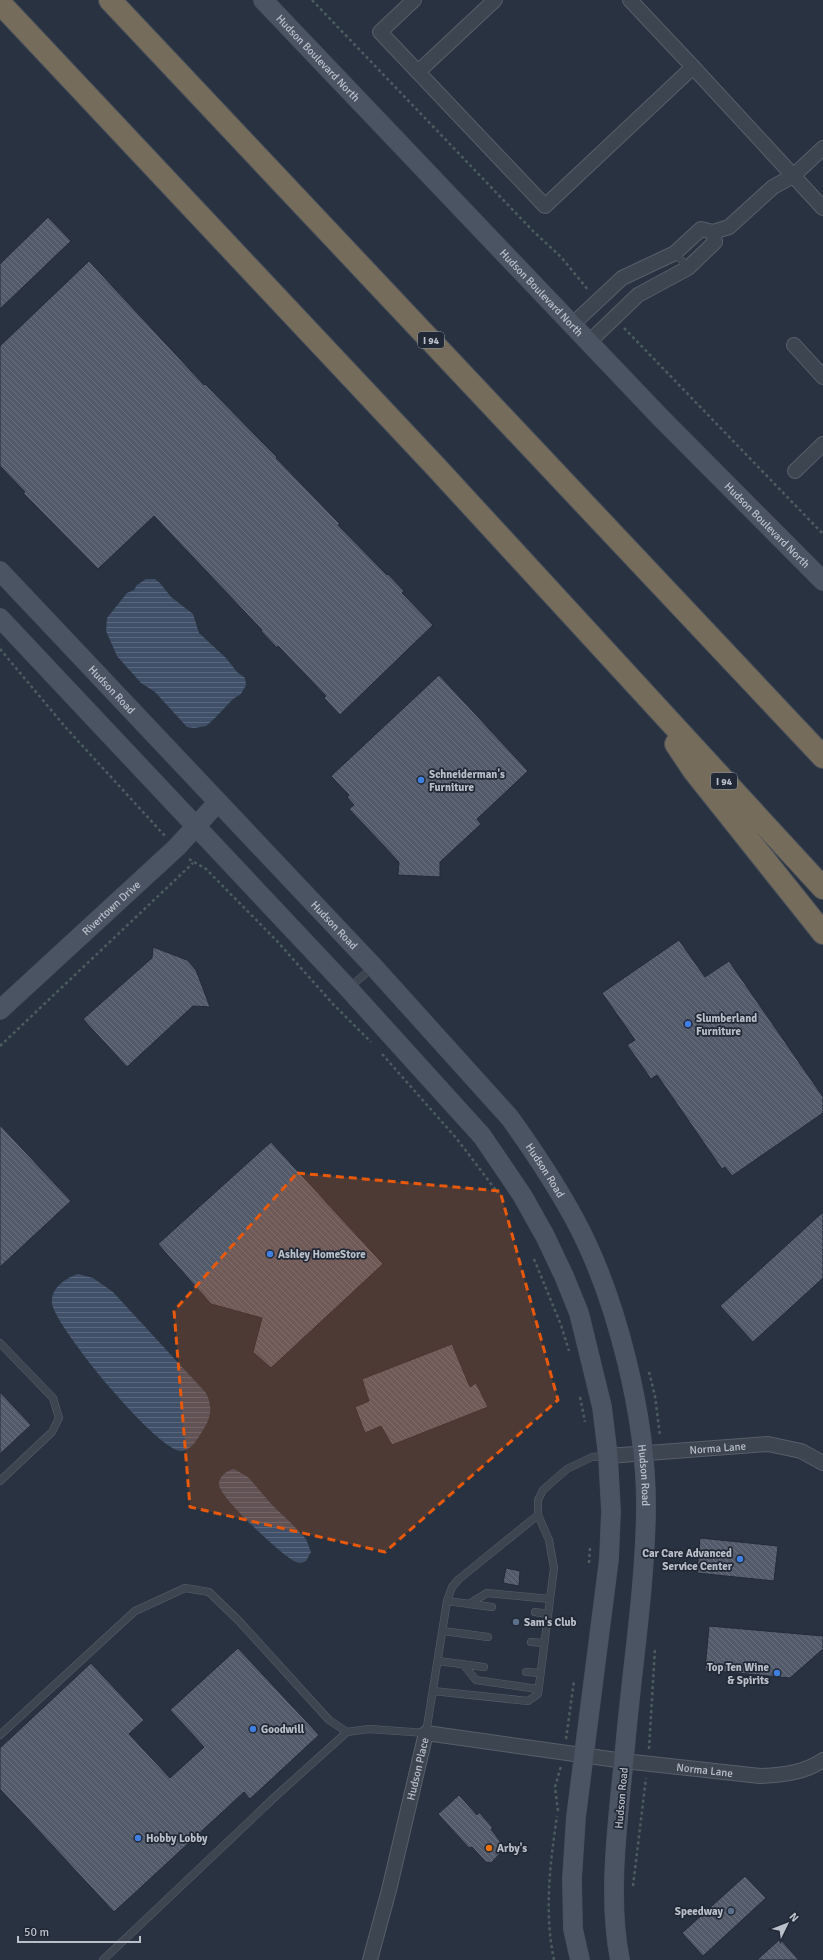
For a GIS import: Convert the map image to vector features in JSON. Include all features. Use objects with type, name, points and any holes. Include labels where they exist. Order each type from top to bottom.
[{"type":"highway","name":"I 94","points":[[110,0],[823,757]]},
{"type":"highway","name":"I 94","points":[[0,2],[431,462],[823,888]]},
{"type":"highway","points":[[626,673],[694,771],[823,933]]},
{"type":"highway","points":[[752,681],[823,741]]},
{"type":"street","name":"Hudson Boulevard North","points":[[263,0],[660,417],[823,581]]},
{"type":"street","points":[[414,0],[380,32],[545,206],[693,67]]},
{"type":"street","points":[[418,72],[495,0]]},
{"type":"street","points":[[630,0],[823,208]]},
{"type":"street","points":[[573,324],[622,278],[675,253],[702,229],[713,232],[729,227],[773,187],[793,176],[823,148]]},
{"type":"street","points":[[589,342],[638,295],[688,268],[715,242],[713,232]]},
{"type":"street","points":[[794,345],[823,377]]},
{"type":"street","points":[[795,471],[823,444]]},
{"type":"street","name":"Hudson Road","points":[[0,571],[373,966],[510,1118],[532,1150],[574,1218],[594,1261],[609,1302],[624,1351],[643,1453],[646,1509],[643,1567],[613,1886],[620,1960]]},
{"type":"street","points":[[0,618],[348,988],[482,1136],[522,1195],[542,1229],[579,1313],[602,1406],[608,1456],[611,1511],[609,1559],[576,1817],[572,1879],[573,1929],[580,1960]]},
{"type":"street","name":"Rivertown Drive","points":[[0,1010],[177,847],[218,802]]},
{"type":"street","name":"Norma Lane","points":[[608,1456],[768,1444],[801,1451],[823,1463]]},
{"type":"street","name":"Hudson Place","points":[[370,1960],[426,1733],[584,1756]]},
{"type":"street","name":"Norma Lane","points":[[584,1756],[760,1776],[782,1775],[800,1771],[823,1760]]},
{"type":"lane","points":[[675,253],[688,268]]},
{"type":"lane","points":[[348,988],[373,966]]},
{"type":"lane","points":[[0,1343],[54,1398],[59,1418],[52,1432],[0,1481]]},
{"type":"lane","points":[[433,1692],[528,1701],[538,1694],[554,1568],[549,1540],[538,1515],[538,1500],[543,1490],[567,1469],[592,1457],[608,1456]]},
{"type":"lane","points":[[103,1960],[277,1795],[347,1732],[369,1729],[426,1733],[447,1602],[452,1587],[459,1579],[538,1515]]},
{"type":"lane","points":[[0,1735],[135,1611],[185,1588],[209,1592],[239,1621],[329,1720],[347,1732]]},
{"type":"lane","points":[[470,1604],[487,1593],[550,1599]]},
{"type":"lane","points":[[447,1602],[492,1607]]},
{"type":"lane","points":[[534,1612],[548,1614]]},
{"type":"lane","points":[[443,1631],[488,1637]]},
{"type":"lane","points":[[530,1642],[544,1643]]},
{"type":"lane","points":[[438,1661],[484,1667]]},
{"type":"lane","points":[[463,1664],[476,1680],[538,1689]]},
{"type":"lane","points":[[526,1672],[540,1673]]},
{"type":"path","points":[[312,0],[533,231],[557,252],[589,292]]},
{"type":"path","points":[[626,330],[823,534]]},
{"type":"path","points":[[0,649],[68,729],[155,827]]},
{"type":"path","points":[[0,1046],[192,863],[206,869],[276,940],[332,1004],[376,1047]]},
{"type":"path","points":[[381,1053],[457,1139],[499,1195]]},
{"type":"path","points":[[533,1255],[561,1325],[569,1354]]},
{"type":"path","points":[[578,1389],[585,1424]]},
{"type":"path","points":[[589,1566],[590,1544]]},
{"type":"path","points":[[569,1720],[575,1674]]},
{"type":"path","points":[[554,1960],[548,1903],[551,1857],[558,1810],[555,1792],[556,1782]]},
{"type":"path","points":[[633,1891],[643,1801]]},
{"type":"highlighted area","points":[[297,1173],[500,1191],[558,1400],[385,1552],[190,1507],[174,1311]]},
{"type":"water","points":[[146,579],[155,579],[171,597],[193,614],[199,633],[226,658],[237,672],[245,678],[246,685],[241,694],[233,699],[206,726],[194,728],[187,727],[155,692],[141,683],[117,656],[106,631],[107,618],[127,593],[134,590],[137,585]]},
{"type":"water","points":[[78,1274],[93,1278],[113,1292],[206,1393],[210,1403],[209,1417],[206,1426],[188,1449],[180,1451],[167,1445],[150,1430],[108,1385],[70,1337],[58,1317],[52,1304],[52,1299],[53,1294],[59,1285],[68,1278]]},
{"type":"water","points":[[234,1469],[248,1477],[272,1505],[306,1539],[311,1552],[306,1561],[294,1561],[265,1538],[252,1526],[222,1492],[219,1485],[220,1479],[224,1474]]},
{"type":"building","points":[[48,217],[71,241],[0,309],[0,264]]},
{"type":"building","points":[[89,261],[204,385],[205,384],[277,457],[276,458],[340,524],[338,525],[387,575],[388,574],[404,591],[402,593],[433,625],[340,715],[324,698],[326,696],[278,646],[277,648],[261,631],[262,630],[154,516],[98,569],[23,493],[25,492],[0,466],[0,346]]},
{"type":"building","points":[[439,675],[528,771],[477,819],[481,824],[440,862],[440,877],[398,875],[399,862],[349,809],[354,805],[347,797],[349,795],[331,776]]},
{"type":"building","points":[[679,940],[705,977],[729,961],[823,1097],[823,1113],[732,1176],[725,1167],[722,1169],[657,1075],[651,1079],[627,1045],[635,1040],[602,993]]},
{"type":"building","points":[[153,947],[187,960],[196,970],[210,1007],[193,1006],[127,1067],[83,1019],[152,958]]},
{"type":"building","points":[[0,1125],[71,1201],[0,1267]]},
{"type":"building","name":"Ashley HomeStore","points":[[271,1142],[383,1264],[271,1368],[253,1352],[262,1318],[211,1304],[158,1244]]},
{"type":"building","points":[[823,1212],[823,1278],[753,1342],[720,1306]]},
{"type":"building","points":[[452,1344],[470,1387],[476,1383],[488,1407],[392,1445],[381,1426],[365,1433],[355,1407],[369,1401],[362,1379]]},
{"type":"building","points":[[0,1392],[31,1425],[0,1454]]},
{"type":"building","points":[[700,1538],[778,1546],[774,1581],[697,1573]]},
{"type":"building","points":[[506,1568],[520,1571],[519,1586],[503,1583]]},
{"type":"building","points":[[709,1626],[823,1636],[823,1649],[790,1678],[705,1670]]},
{"type":"building","points":[[238,1648],[319,1735],[250,1799],[244,1792],[114,1912],[0,1789],[0,1748],[91,1663],[144,1720],[129,1734],[170,1778],[204,1747],[170,1710]]},
{"type":"building","points":[[459,1795],[477,1815],[479,1812],[493,1828],[491,1829],[505,1848],[491,1863],[486,1862],[472,1847],[469,1848],[438,1814]]},
{"type":"building","points":[[745,1876],[766,1898],[703,1956],[682,1933]]},
{"type":"building","points":[[780,1939],[799,1960],[757,1960]]},
{"type":"place","name":"Schneiderman's Furniture","points":[[421,780]]},
{"type":"place","name":"Slumberland Furniture","points":[[688,1024]]},
{"type":"place","name":"Ashley HomeStore","points":[[270,1254]]},
{"type":"place","name":"Car Care Advanced Service Center","points":[[740,1559]]},
{"type":"place","name":"Sam's Club","points":[[516,1622]]},
{"type":"place","name":"Top Ten Wine & Spirits","points":[[777,1673]]},
{"type":"place","name":"Goodwill","points":[[253,1729]]},
{"type":"place","name":"Hobby Lobby","points":[[138,1838]]},
{"type":"place","name":"Arby's","points":[[489,1848]]},
{"type":"place","name":"Speedway","points":[[731,1911]]}]
